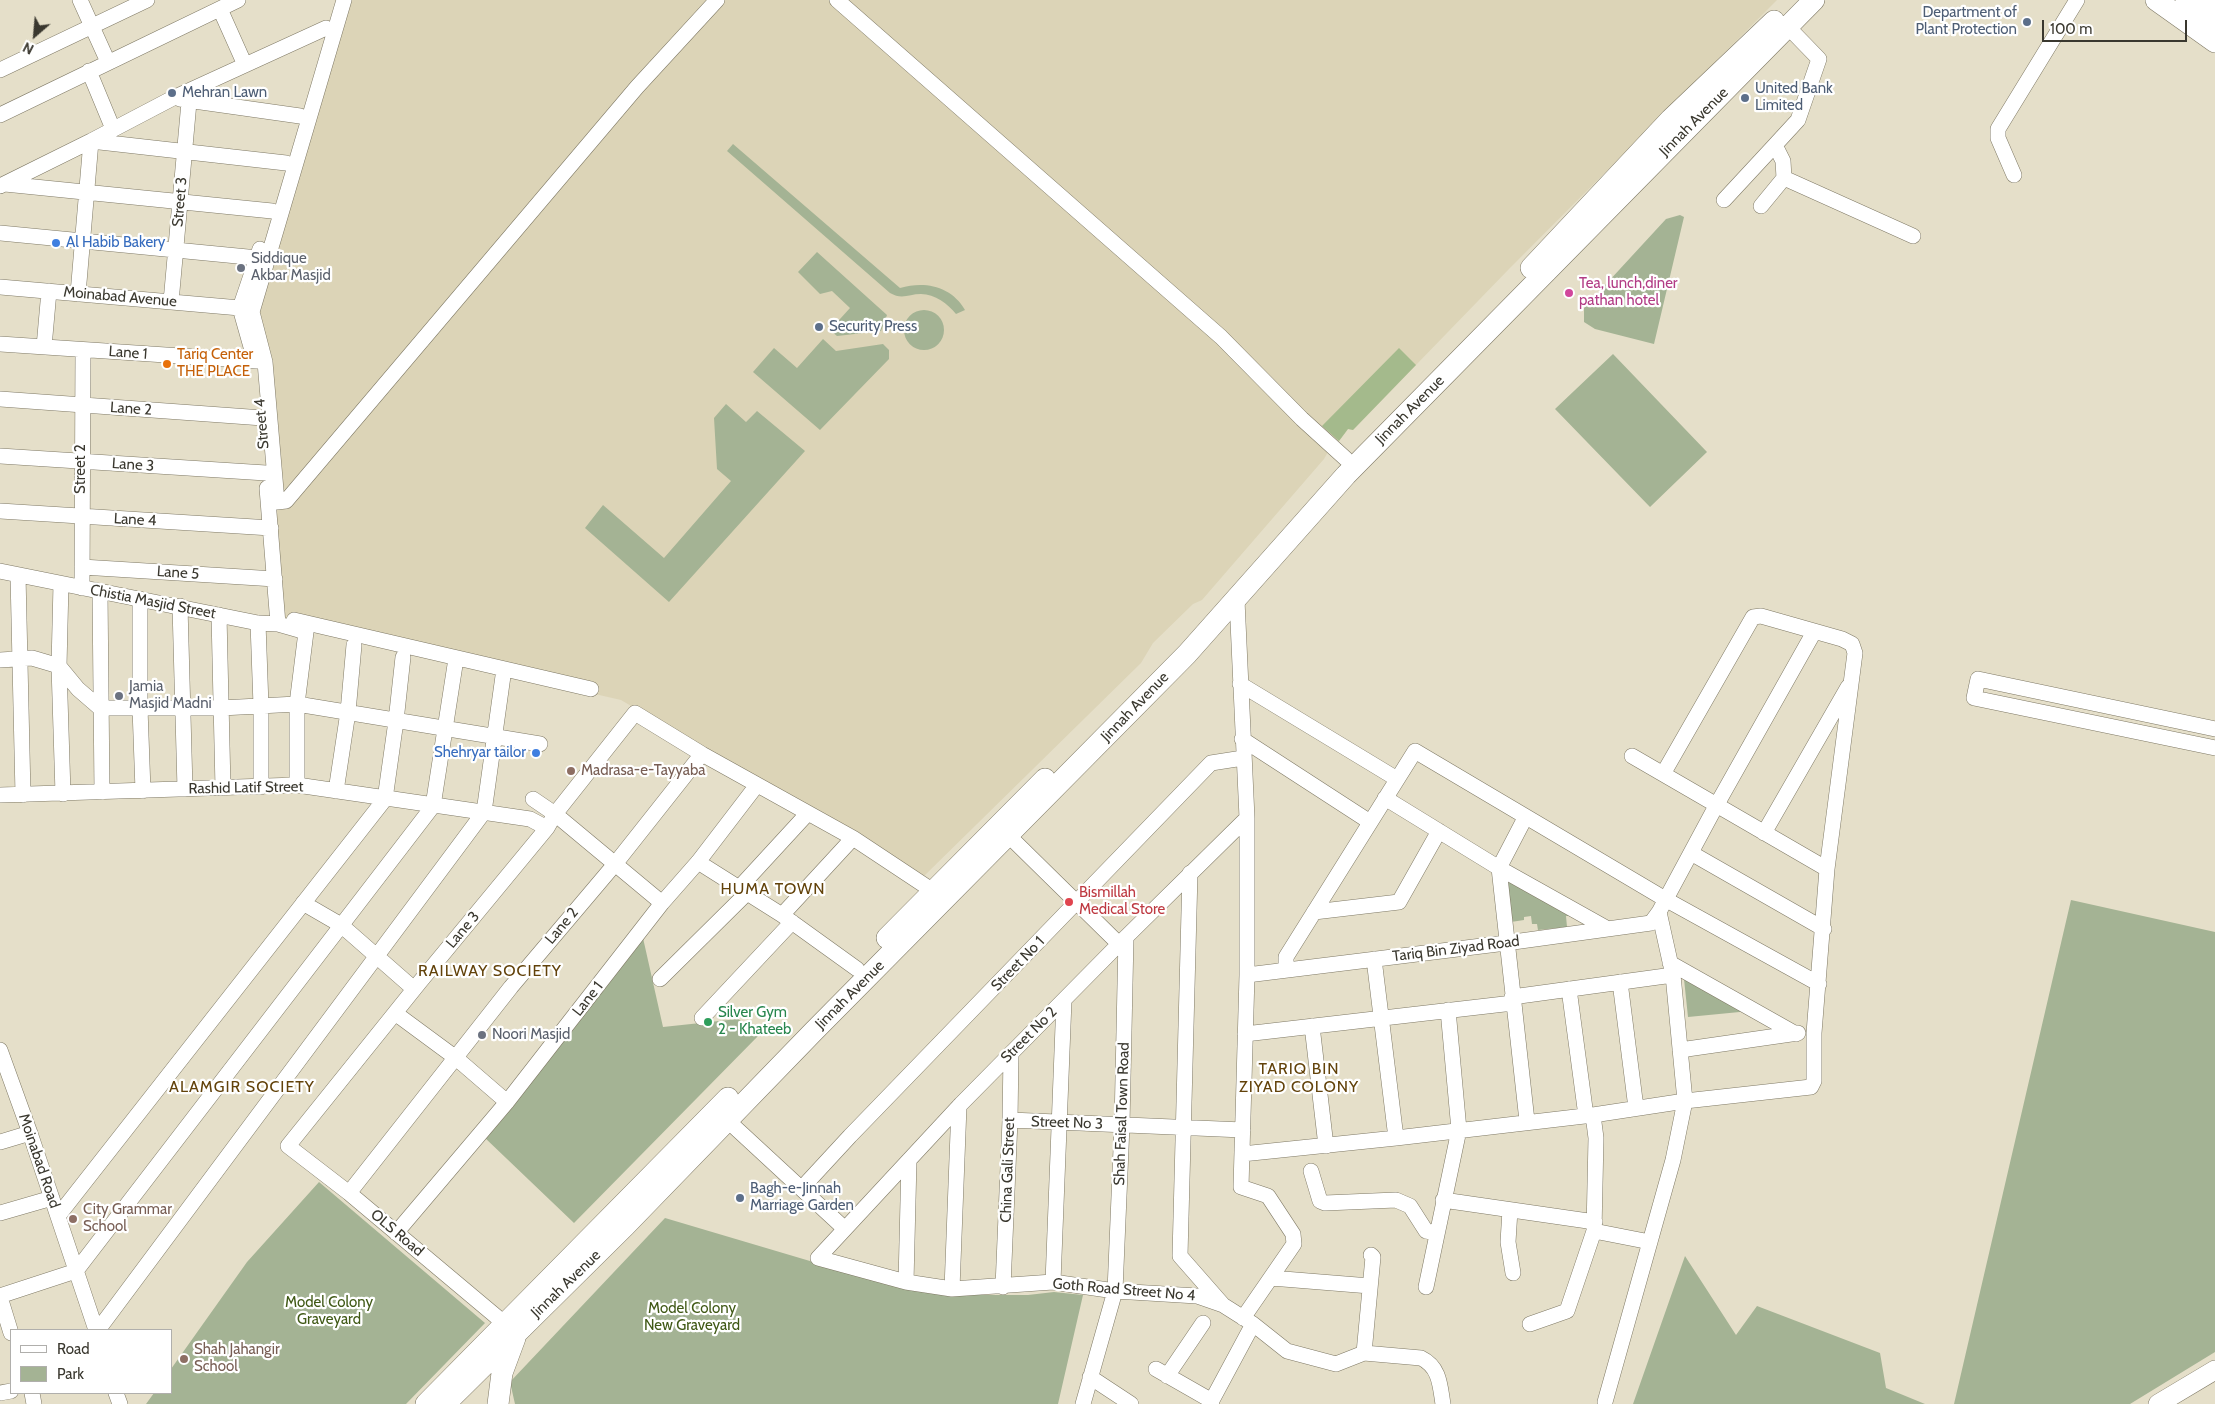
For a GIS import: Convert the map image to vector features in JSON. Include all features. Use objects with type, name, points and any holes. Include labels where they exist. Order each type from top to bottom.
[{"type":"highway","name":"Jinnah Avenue","points":[[511,1327],[625,1226],[1187,654],[1237,600],[1346,475],[1780,28],[1795,0]]},
{"type":"highway","name":"Jinnah Avenue","points":[[426,1404],[450,1398],[511,1327],[856,970],[1172,652],[1212,609],[1300,507],[1671,119],[1814,0]]},
{"type":"highway","points":[[2156,0],[2215,42]]},
{"type":"highway","points":[[2186,0],[2215,21]]},
{"type":"highway","points":[[498,1404],[511,1327]]},
{"type":"main road","points":[[2158,1404],[2215,1370]]},
{"type":"street","points":[[80,0],[108,62]]},
{"type":"street","points":[[0,70],[147,0]]},
{"type":"street","points":[[0,114],[238,0]]},
{"type":"street","points":[[240,308],[258,258],[334,0]]},
{"type":"street","points":[[344,0],[252,312],[266,362],[284,618],[591,689]]},
{"type":"street","points":[[276,502],[286,501],[637,87],[717,0]]},
{"type":"street","points":[[837,0],[1221,337],[1302,419],[1346,459]]},
{"type":"street","points":[[2014,175],[1998,138],[1998,129],[2077,0]]},
{"type":"street","points":[[220,9],[245,65]]},
{"type":"street","points":[[2,185],[173,98],[326,28]]},
{"type":"street","points":[[1724,200],[1798,120],[1819,59],[1780,28]]},
{"type":"street","points":[[89,71],[113,129]]},
{"type":"street","points":[[173,98],[189,102],[300,116]]},
{"type":"street","name":"Street 3","points":[[171,302],[189,102]]},
{"type":"street","points":[[91,141],[286,163]]},
{"type":"street","points":[[78,294],[91,141]]},
{"type":"street","points":[[1761,206],[1784,178],[1783,161],[1775,145]]},
{"type":"street","points":[[1784,178],[1913,236]]},
{"type":"street","points":[[2,185],[272,211]]},
{"type":"street","points":[[0,232],[258,258]]},
{"type":"street","name":"Moinabad Avenue","points":[[0,287],[240,308]]},
{"type":"street","points":[[44,347],[49,291]]},
{"type":"street","name":"Street 4","points":[[240,308],[256,361],[278,624]]},
{"type":"street","name":"Lane 1","points":[[0,344],[256,361]]},
{"type":"street","name":"Street 2","points":[[82,588],[81,462],[83,350]]},
{"type":"street","name":"Lane 2","points":[[0,399],[262,418]]},
{"type":"street","name":"Lane 3","points":[[0,456],[266,473]]},
{"type":"street","name":"Lane 4","points":[[0,511],[271,528]]},
{"type":"street","name":"Lane 5","points":[[82,567],[275,580]]},
{"type":"street","name":"Chistia Masjid Street","points":[[0,572],[180,606],[258,623],[278,624],[306,632],[297,704]]},
{"type":"street","points":[[18,575],[23,795]]},
{"type":"street","points":[[61,584],[59,666],[63,794]]},
{"type":"street","points":[[100,592],[102,792]]},
{"type":"street","points":[[140,599],[140,708],[144,791]]},
{"type":"street","points":[[1203,1324],[1161,1372],[1211,1402],[1248,1321],[1271,1278],[1294,1244],[1293,1234],[1268,1196],[1241,1187],[1247,974],[1247,818],[1237,600]]},
{"type":"street","points":[[180,606],[185,789]]},
{"type":"street","points":[[219,615],[223,788]]},
{"type":"street","points":[[1242,1154],[1396,1138],[1811,1087],[1814,1081],[1814,1033],[1828,869],[1854,653],[1852,644],[1842,639],[1761,616],[1752,617],[1663,774]]},
{"type":"street","points":[[258,623],[261,786]]},
{"type":"street","points":[[1605,1402],[1673,1160],[1685,1101],[1672,969],[1662,905],[1814,632]]},
{"type":"street","points":[[336,791],[348,712],[354,646]]},
{"type":"street","points":[[58,1216],[385,799],[403,657]]},
{"type":"street","points":[[0,660],[32,658],[59,666],[78,689],[100,708],[221,708],[297,704],[540,744]]},
{"type":"street","points":[[10,1330],[0,1296],[76,1271],[434,806],[455,665]]},
{"type":"street","points":[[98,1329],[378,957],[484,812],[503,676]]},
{"type":"street","points":[[2215,729],[1978,679],[1974,698],[2215,748]]},
{"type":"street","points":[[1764,833],[1851,681]]},
{"type":"street","points":[[1240,684],[1397,779]]},
{"type":"street","points":[[297,704],[297,785]]},
{"type":"street","points":[[2122,729],[2125,710]]},
{"type":"street","name":"Lane 3","points":[[288,1146],[414,988],[547,828],[555,814],[635,713],[702,754]]},
{"type":"street","points":[[1242,739],[1370,822]]},
{"type":"street","points":[[1286,970],[1286,957],[1415,751],[1662,905],[1819,984]]},
{"type":"street","points":[[702,754],[853,838],[933,891]]},
{"type":"street","name":"Lane 2","points":[[349,1193],[511,987],[615,864],[702,754]]},
{"type":"street","points":[[1632,756],[1828,869]]},
{"type":"street","name":"Street No 1","points":[[802,1188],[1211,763],[1243,758]]},
{"type":"street","name":"Rashid Latif Street","points":[[0,795],[297,785],[530,819],[547,828]]},
{"type":"street","name":"Lane 1","points":[[396,1233],[507,1102],[662,903],[698,862],[757,785]]},
{"type":"street","points":[[1385,798],[1499,868],[1608,929]]},
{"type":"street","points":[[532,799],[555,814],[662,903]]},
{"type":"street","points":[[660,979],[743,890],[808,813]]},
{"type":"street","name":"Street No 2","points":[[818,1258],[959,1106],[1247,818]]},
{"type":"street","points":[[1525,818],[1499,868],[1512,1000],[1527,1121]]},
{"type":"street","points":[[1314,912],[1399,902],[1439,830]]},
{"type":"street","points":[[1009,836],[1078,902],[1123,940]]},
{"type":"street","points":[[702,1018],[853,838]]},
{"type":"street","points":[[1691,852],[1824,929]]},
{"type":"street","points":[[698,862],[787,919],[856,970]]},
{"type":"street","points":[[1190,873],[1180,1256],[1223,1305],[1248,1321],[1287,1351],[1336,1364],[1364,1353],[1421,1358],[1428,1361],[1438,1372],[1443,1404]]},
{"type":"street","points":[[303,903],[341,925],[414,988]]},
{"type":"street","name":"Tariq Bin Ziyad Road","points":[[1247,974],[1506,943],[1651,923],[1662,905]]},
{"type":"street","name":"Shah Faisal Town Road","points":[[1083,1404],[1115,1291],[1122,1125],[1123,940]]},
{"type":"street","points":[[1374,959],[1396,1138]]},
{"type":"street","points":[[1245,1034],[1448,1010],[1620,982],[1672,969],[1796,1034]]},
{"type":"street","points":[[1620,982],[1636,1108]]},
{"type":"street","points":[[1530,1324],[1567,1310],[1594,1227],[1596,1138],[1589,1115],[1569,990]]},
{"type":"street","points":[[1053,1282],[1064,1000]]},
{"type":"street","points":[[1426,1287],[1459,1130],[1448,1010]]},
{"type":"street","points":[[395,1013],[456,1058],[507,1102]]},
{"type":"street","points":[[1312,1026],[1326,1146]]},
{"type":"street","points":[[1680,1050],[1814,1033]]},
{"type":"street","name":"Moinabad Road","points":[[0,1050],[97,1329]]},
{"type":"street","name":"China Gali Street","points":[[1003,1287],[1011,1054]]},
{"type":"street","points":[[952,1289],[959,1106]]},
{"type":"street","points":[[728,1120],[844,1229]]},
{"type":"street","name":"Street No 3","points":[[1010,1120],[1242,1130]]},
{"type":"street","points":[[0,1142],[30,1134]]},
{"type":"street","name":"OLS Road","points":[[288,1146],[349,1193],[511,1327]]},
{"type":"street","points":[[906,1282],[909,1160]]},
{"type":"street","points":[[1311,1171],[1320,1201],[1325,1203],[1396,1200],[1410,1206],[1426,1231],[1437,1233]]},
{"type":"street","points":[[0,1213],[52,1198]]},
{"type":"street","points":[[1443,1200],[1510,1210],[1594,1227],[1650,1242]]},
{"type":"street","points":[[1510,1210],[1508,1242],[1513,1273]]},
{"type":"street","points":[[1364,1353],[1373,1257],[1371,1256]]},
{"type":"street","name":"Goth Road Street No 4","points":[[818,1258],[906,1282],[952,1289],[1003,1287],[1053,1282],[1115,1291],[1197,1296],[1223,1305]]},
{"type":"street","points":[[1271,1278],[1370,1286]]},
{"type":"street","points":[[1090,1377],[1131,1404]]},
{"type":"shaded area","points":[[338,0],[1777,0],[1509,269],[1353,430],[1348,429],[1202,600],[1193,604],[1153,643],[1141,663],[922,878],[621,700],[280,622],[261,359],[245,315]]},
{"type":"green space","points":[[733,144],[900,288],[919,285],[937,287],[952,295],[965,310],[956,314],[941,300],[926,294],[902,296],[890,293],[727,151]]},
{"type":"green space","points":[[1680,215],[1684,217],[1654,344],[1595,329],[1584,322],[1584,308],[1666,219]]},
{"type":"green space","points":[[817,252],[887,315],[881,331],[837,336],[830,330],[850,308],[832,291],[820,294],[798,272]]},
{"type":"green space","points":[[924,310],[938,316],[944,330],[938,344],[924,350],[910,344],[904,330],[910,316]]},
{"type":"green space","points":[[823,339],[836,351],[883,344],[889,350],[889,359],[820,430],[753,372],[774,348],[797,368]]},
{"type":"green space","points":[[1399,348],[1416,365],[1353,430],[1348,429],[1339,441],[1322,426]]},
{"type":"green space","points":[[1613,354],[1707,452],[1650,507],[1555,409]]},
{"type":"green space","points":[[726,404],[746,422],[757,411],[805,451],[669,602],[585,528],[603,505],[664,558],[731,481],[717,469],[714,418]]},
{"type":"green space","points":[[1505,876],[1579,916],[1566,916],[1567,927],[1538,930],[1537,924],[1532,924],[1531,916],[1524,917],[1524,920],[1511,922]]},
{"type":"green space","points":[[2071,900],[2215,932],[2215,1352],[2130,1404],[1954,1404]]},
{"type":"green space","points":[[643,938],[663,1027],[738,1019],[761,1033],[574,1223],[484,1137]]},
{"type":"green space","points":[[1684,979],[1750,1011],[1688,1017]]},
{"type":"green space","name":"Model Colony Graveyard","points":[[319,1182],[485,1323],[406,1404],[146,1404],[153,1394],[172,1394],[172,1368],[247,1262]]},
{"type":"green space","name":"Model Colony New Graveyard","points":[[665,1218],[884,1283],[957,1295],[1028,1295],[1054,1292],[1083,1295],[1058,1404],[515,1404],[510,1382]]},
{"type":"green space","points":[[1685,1256],[1736,1335],[1757,1306],[1880,1353],[1886,1388],[1925,1404],[1633,1404]]},
{"type":"place","name":"Department of Plant Protection","points":[[2027,22]]},
{"type":"place","name":"Mehran Lawn","points":[[172,93]]},
{"type":"place","name":"United Bank Limited","points":[[1745,98]]},
{"type":"place","name":"Al Habib Bakery","points":[[56,243]]},
{"type":"place","name":"Siddique Akbar Masjid","points":[[241,268]]},
{"type":"place","name":"Tea, lunch,diner pathan hotel","points":[[1569,293]]},
{"type":"place","name":"Security Press","points":[[819,327]]},
{"type":"place","name":"Tariq Center THE PLACE","points":[[167,364]]},
{"type":"place","name":"Jamia Masjid Madni","points":[[119,696]]},
{"type":"place","name":"Shehryar tailor","points":[[536,753]]},
{"type":"place","name":"Madrasa-e-Tayyaba","points":[[571,771]]},
{"type":"place","name":"Bismillah Medical Store","points":[[1069,902]]},
{"type":"place","name":"Silver Gym 2 - Khateeb","points":[[708,1022]]},
{"type":"place","name":"Noori Masjid","points":[[482,1035]]},
{"type":"place","name":"Bagh-e-Jinnah Marriage Garden","points":[[740,1198]]},
{"type":"place","name":"City Grammar School","points":[[73,1219]]},
{"type":"place","name":"Shah Jahangir School","points":[[184,1359]]},
{"type":"district","name":"HUMA TOWN","points":[[773,889]]},
{"type":"district","name":"RAILWAY SOCIETY","points":[[490,971]]},
{"type":"district","name":"TARIQ BIN ZIYAD COLONY","points":[[1299,1078]]},
{"type":"district","name":"ALAMGIR SOCIETY","points":[[242,1087]]}]
